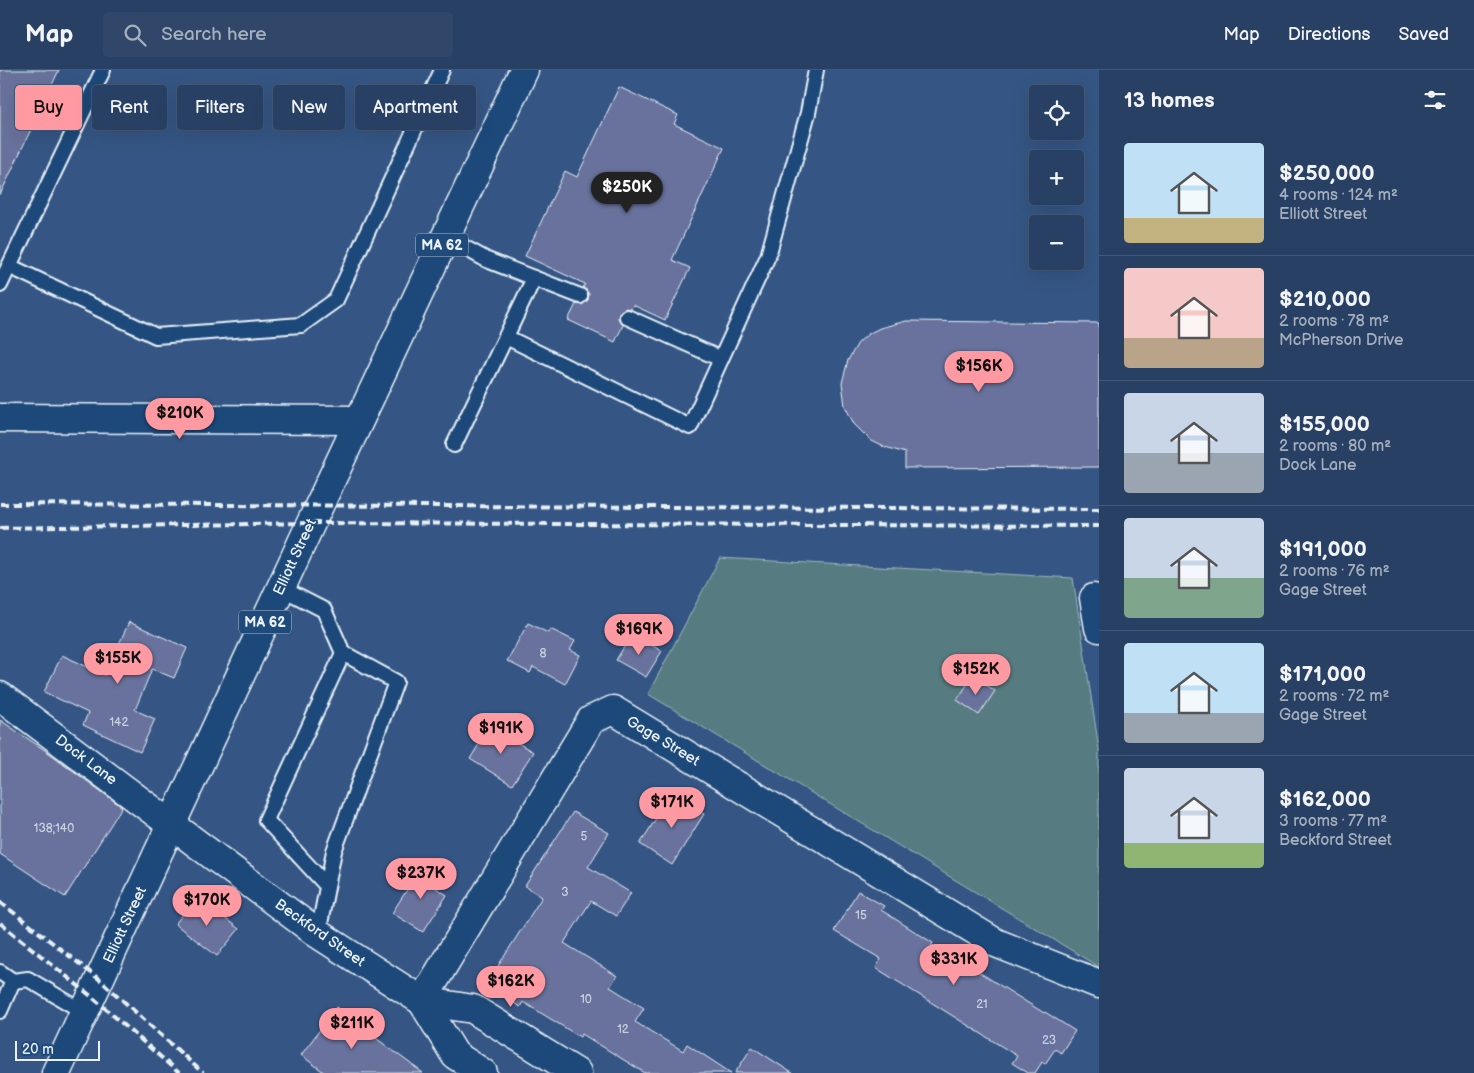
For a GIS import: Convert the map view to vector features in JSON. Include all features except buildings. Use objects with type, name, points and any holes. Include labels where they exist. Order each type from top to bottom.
[{"type":"street","name":"Elliott Street","points":[[56,1073],[359,420],[524,70]]},
{"type":"street","points":[[0,418],[359,420]]},
{"type":"street","points":[[1094,598],[1099,628]]},
{"type":"street","name":"Dock Lane","points":[[0,696],[172,825]]},
{"type":"street","name":"Gage Street","points":[[422,1001],[591,720],[613,710],[996,943],[1099,984]]},
{"type":"street","name":"Beckford Street","points":[[172,825],[318,934],[422,1001],[473,1009],[577,1073]]},
{"type":"street","name":"Beckford Street","points":[[422,1001],[455,1055],[482,1073]]},
{"type":"lane","points":[[0,285],[103,70]]},
{"type":"lane","points":[[9,266],[156,336],[301,325],[336,300],[442,70]]},
{"type":"lane","points":[[506,337],[690,427],[768,256],[808,113],[816,70]]},
{"type":"lane","points":[[445,237],[487,260],[580,296]]},
{"type":"lane","points":[[454,445],[534,278]]},
{"type":"lane","points":[[627,317],[721,358]]},
{"type":"lane","points":[[281,588],[324,610],[343,653],[396,682],[334,851],[318,934]]},
{"type":"lane","points":[[328,886],[266,820],[343,653]]},
{"type":"lane","points":[[0,972],[13,981],[28,980],[84,1012]]},
{"type":"lane","points":[[0,1011],[13,981]]},
{"type":"green space","points":[[720,558],[1073,578],[1099,749],[1099,967],[648,694]]},
{"type":"railway","points":[[0,504],[1099,509]]},
{"type":"railway","points":[[0,528],[311,523],[1099,526]]},
{"type":"railway","points":[[0,902],[99,979],[203,1073]]},
{"type":"railway","points":[[0,923],[91,996],[179,1073]]}]
